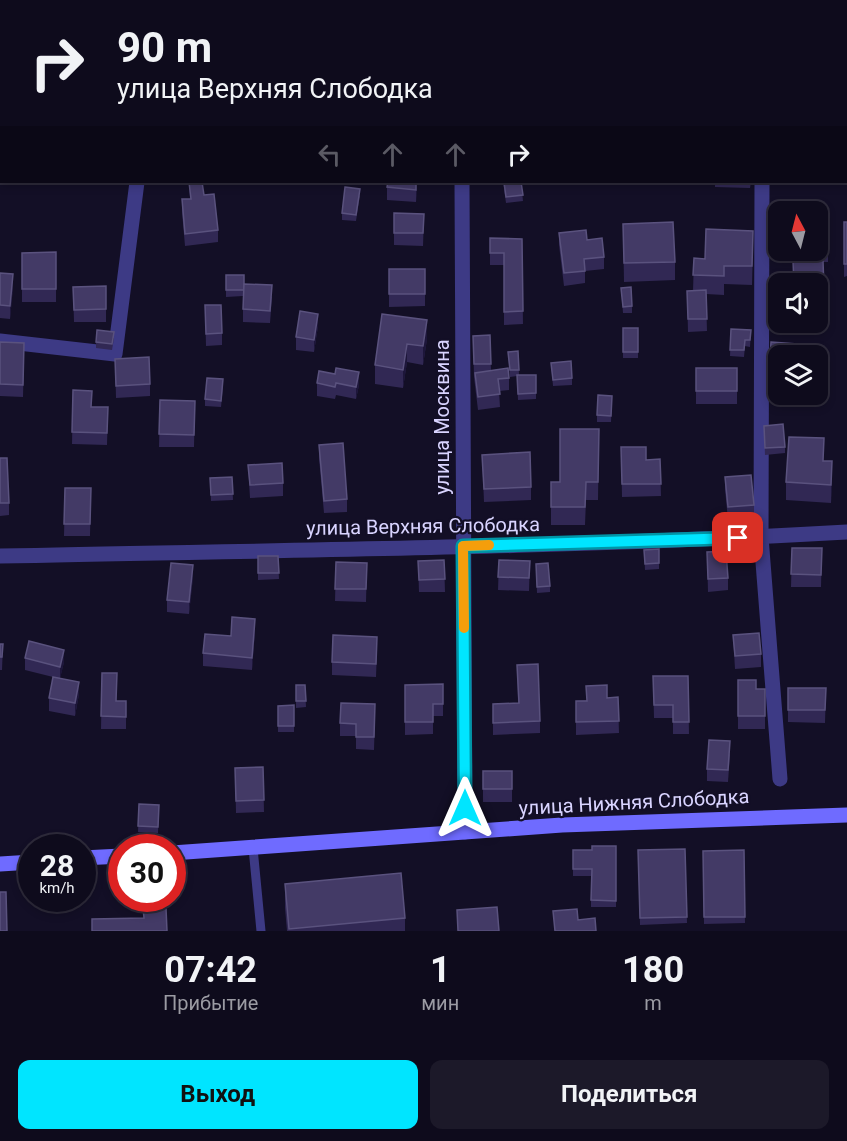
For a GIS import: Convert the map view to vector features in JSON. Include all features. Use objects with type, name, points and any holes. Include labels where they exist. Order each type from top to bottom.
[{"type":"main road","name":"улица Нижняя Слободка","points":[[186,852],[562,825],[847,814]]},
{"type":"main road","points":[[0,864],[18,863]]},
{"type":"street","points":[[0,341],[115,354],[136,183]]},
{"type":"street","name":"улица Москвина","points":[[462,183],[465,832]]},
{"type":"street","points":[[762,183],[761,537],[780,779]]},
{"type":"street","name":"улица Верхняя Слободка","points":[[0,556],[463,546],[761,537],[847,532]]},
{"type":"lane","points":[[253,848],[261,931]]},
{"type":"building","points":[[189,183],[202,183],[204,195],[214,194],[218,230],[185,234],[182,199],[191,199]]},
{"type":"building","points":[[388,183],[416,183],[416,190],[387,187]]},
{"type":"building","points":[[504,183],[521,183],[523,195],[506,197]]},
{"type":"building","points":[[345,187],[360,189],[356,215],[342,213]]},
{"type":"building","points":[[394,213],[424,214],[423,233],[394,233]]},
{"type":"building","points":[[673,222],[675,262],[624,263],[623,224]]},
{"type":"building","points":[[844,222],[847,222],[847,264],[844,264]]},
{"type":"building","points":[[706,229],[753,231],[752,266],[724,266],[724,276],[693,275],[694,258],[705,259]]},
{"type":"building","points":[[586,230],[587,240],[602,238],[604,257],[584,259],[585,271],[564,273],[559,233]]},
{"type":"building","points":[[490,238],[522,239],[523,311],[504,312],[504,253],[490,253]]},
{"type":"building","points":[[56,252],[56,289],[22,289],[22,253]]},
{"type":"building","points":[[793,261],[823,261],[823,273],[794,273]]},
{"type":"building","points":[[389,269],[425,269],[425,294],[389,294]]},
{"type":"building","points":[[0,273],[13,274],[10,306],[0,305]]},
{"type":"building","points":[[226,275],[244,275],[244,290],[226,290]]},
{"type":"building","points":[[244,284],[272,285],[270,311],[243,309]]},
{"type":"building","points":[[106,286],[106,309],[74,310],[73,287]]},
{"type":"building","points":[[631,287],[632,306],[623,307],[621,288]]},
{"type":"building","points":[[706,290],[707,319],[688,319],[687,291]]},
{"type":"building","points":[[205,305],[221,305],[222,333],[206,334]]},
{"type":"building","points":[[300,311],[318,314],[314,340],[296,337]]},
{"type":"building","points":[[382,314],[427,320],[423,346],[407,344],[403,370],[375,365]]},
{"type":"building","points":[[623,328],[638,328],[638,352],[623,352]]},
{"type":"building","points":[[731,329],[751,330],[750,340],[745,340],[744,350],[730,350]]},
{"type":"building","points":[[97,330],[114,332],[112,344],[96,342]]},
{"type":"building","points":[[490,335],[491,364],[474,364],[473,336]]},
{"type":"building","points":[[0,342],[24,343],[23,385],[0,384]]},
{"type":"building","points":[[771,342],[797,344],[797,345],[771,345]]},
{"type":"building","points":[[518,351],[519,370],[510,370],[508,352]]},
{"type":"building","points":[[149,357],[150,384],[116,386],[115,359]]},
{"type":"building","points":[[571,361],[572,378],[553,380],[551,363]]},
{"type":"building","points":[[336,368],[359,372],[356,387],[336,383],[335,387],[317,383],[319,371],[335,374]]},
{"type":"building","points":[[508,368],[509,378],[498,379],[500,394],[478,397],[475,373]]},
{"type":"building","points":[[696,368],[737,368],[737,391],[696,391]]},
{"type":"building","points":[[517,375],[536,375],[536,393],[518,394]]},
{"type":"building","points":[[207,378],[223,379],[221,401],[205,399]]},
{"type":"building","points":[[73,390],[92,391],[91,407],[108,407],[107,433],[72,432]]},
{"type":"building","points":[[598,395],[612,396],[611,416],[597,415]]},
{"type":"building","points":[[160,400],[195,401],[194,435],[159,434]]},
{"type":"building","points":[[783,424],[785,447],[765,448],[764,426]]},
{"type":"building","points":[[560,429],[599,429],[598,482],[586,482],[585,507],[551,507],[551,482],[560,482]]},
{"type":"building","points":[[789,437],[824,438],[823,461],[832,461],[831,485],[786,482]]},
{"type":"building","points":[[343,443],[347,499],[324,501],[319,445]]},
{"type":"building","points":[[621,447],[646,447],[646,460],[660,459],[661,484],[622,484]]},
{"type":"building","points":[[530,452],[531,487],[484,489],[482,455]]},
{"type":"building","points":[[0,458],[7,458],[9,503],[0,503]]},
{"type":"building","points":[[282,463],[283,483],[250,485],[248,465]]},
{"type":"building","points":[[751,475],[754,505],[728,507],[725,477]]},
{"type":"building","points":[[232,477],[233,494],[211,495],[210,478]]},
{"type":"building","points":[[65,488],[91,488],[90,524],[64,524]]},
{"type":"building","points":[[792,548],[822,548],[821,575],[791,574]]},
{"type":"building","points":[[659,549],[659,563],[645,564],[644,550]]},
{"type":"building","points":[[726,551],[728,578],[708,579],[707,552]]},
{"type":"building","points":[[258,556],[278,556],[279,573],[258,573]]},
{"type":"building","points":[[444,560],[445,579],[419,580],[418,561]]},
{"type":"building","points":[[499,560],[530,561],[529,578],[498,577]]},
{"type":"building","points":[[336,562],[367,563],[366,589],[335,589]]},
{"type":"building","points":[[171,563],[193,565],[189,602],[167,600]]},
{"type":"building","points":[[548,563],[550,586],[537,587],[536,564]]},
{"type":"building","points":[[232,617],[255,619],[252,658],[203,653],[205,634],[231,636]]},
{"type":"building","points":[[759,633],[761,654],[735,656],[733,635]]},
{"type":"building","points":[[333,635],[377,637],[376,664],[332,662]]},
{"type":"building","points":[[29,641],[64,650],[60,667],[25,658]]},
{"type":"building","points":[[0,644],[3,644],[2,657],[0,657]]},
{"type":"building","points":[[538,664],[540,721],[493,723],[493,704],[519,703],[517,665]]},
{"type":"building","points":[[102,673],[117,673],[116,701],[126,701],[126,717],[101,716]]},
{"type":"building","points":[[653,676],[688,676],[689,722],[673,722],[673,705],[654,705]]},
{"type":"building","points":[[53,677],[79,682],[75,703],[49,698]]},
{"type":"building","points":[[738,680],[756,680],[756,689],[765,689],[765,716],[738,716]]},
{"type":"building","points":[[443,684],[443,704],[433,704],[433,722],[405,722],[405,685]]},
{"type":"building","points":[[296,685],[305,685],[306,701],[296,701]]},
{"type":"building","points":[[607,685],[607,698],[618,697],[619,721],[576,722],[576,701],[587,701],[586,686]]},
{"type":"building","points":[[788,688],[826,688],[825,710],[788,710]]},
{"type":"building","points":[[341,703],[375,704],[374,737],[356,737],[356,724],[340,723]]},
{"type":"building","points":[[294,705],[294,726],[278,726],[278,706]]},
{"type":"building","points":[[709,740],[730,741],[728,770],[707,769]]},
{"type":"building","points":[[263,767],[264,800],[236,801],[235,768]]},
{"type":"building","points":[[483,771],[512,771],[512,789],[483,789]]},
{"type":"building","points":[[139,804],[159,805],[158,827],[138,826]]},
{"type":"building","points":[[592,846],[616,846],[616,901],[591,900],[592,869],[573,869],[573,850],[592,850]]},
{"type":"building","points":[[685,849],[687,917],[640,918],[638,850]]},
{"type":"building","points":[[744,850],[745,917],[704,917],[703,851]]},
{"type":"building","points":[[401,873],[405,918],[289,929],[285,884]]},
{"type":"building","points":[[0,892],[6,892],[7,931],[0,931]]},
{"type":"building","points":[[497,907],[499,931],[458,931],[457,910]]},
{"type":"building","points":[[577,909],[578,920],[595,918],[596,931],[555,931],[553,911]]},
{"type":"building","points":[[143,912],[166,912],[167,931],[92,931],[92,919],[144,918]]},
{"type":"slow traffic","points":[[464,628],[463,546],[489,545]]},
{"type":"route","points":[[465,808],[463,546],[738,538]]}]
